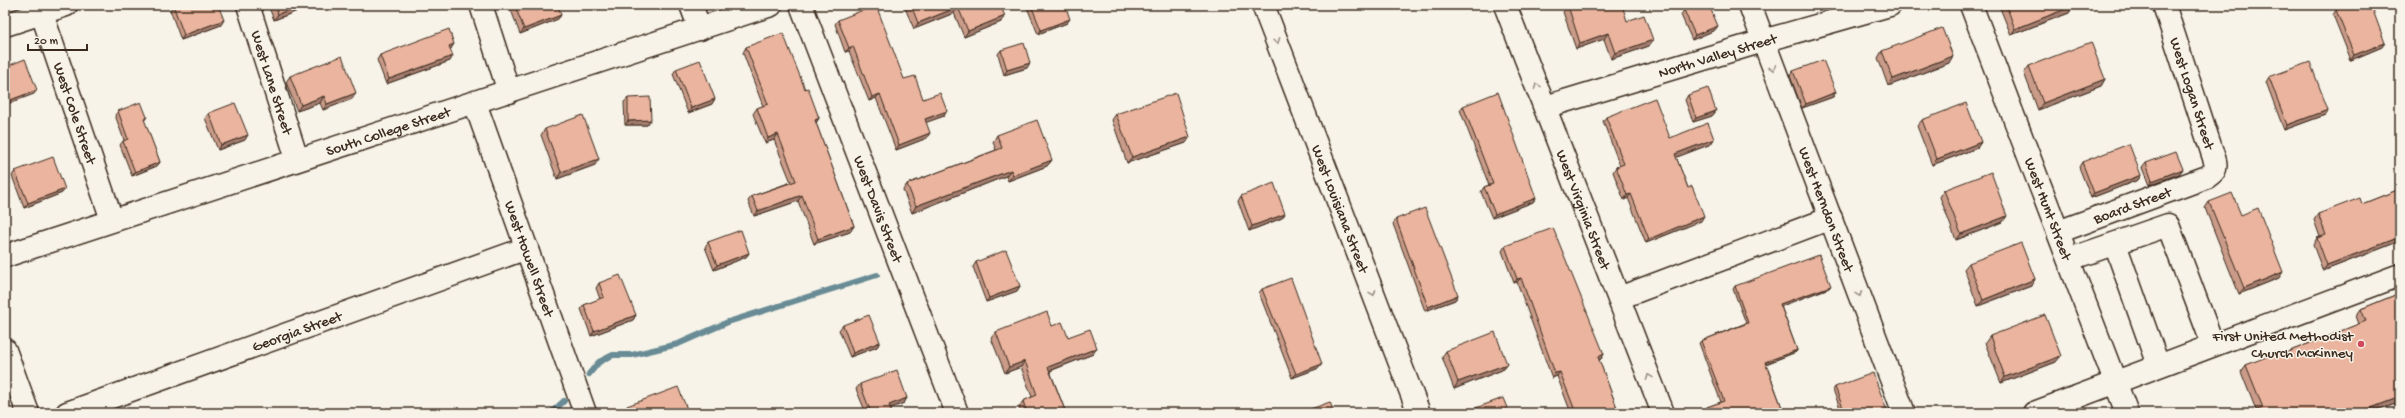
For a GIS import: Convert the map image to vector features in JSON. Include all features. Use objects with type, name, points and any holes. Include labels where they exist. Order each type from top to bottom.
[{"type":"street","points":[[5,24],[40,9],[66,5]]},
{"type":"street","name":"West Lane Street","points":[[248,5],[297,159]]},
{"type":"street","points":[[480,5],[509,92]]},
{"type":"street","points":[[692,5],[700,29]]},
{"type":"street","name":"South College Street","points":[[5,256],[297,159],[509,92],[771,5]]},
{"type":"street","name":"West Davis Street","points":[[801,5],[956,413]]},
{"type":"street","name":"West Louisiana Street","points":[[1263,5],[1419,413]]},
{"type":"street","name":"West Virginia Street","points":[[1505,5],[1663,413]]},
{"type":"street","name":"West Herndon Street","points":[[1750,5],[1904,413]]},
{"type":"street","name":"North Valley Street","points":[[1545,107],[1763,41],[1890,5]]},
{"type":"street","name":"West Hunt Street","points":[[1971,5],[2058,232],[2070,259],[2127,413]]},
{"type":"street","name":"West Logan Street","points":[[2164,5],[2217,167],[2214,172],[2207,177]]},
{"type":"street","name":"West Cole Street","points":[[40,9],[112,220]]},
{"type":"street","name":"West Howell Street","points":[[475,103],[585,413]]},
{"type":"street","name":"Board Street","points":[[2058,232],[2207,177]]},
{"type":"street","points":[[1619,298],[1831,218]]},
{"type":"street","points":[[2070,259],[2168,225],[2213,345]]},
{"type":"street","points":[[2115,244],[2158,364]]},
{"type":"street","name":"Georgia Street","points":[[67,413],[526,248]]},
{"type":"street","points":[[2034,413],[2158,364],[2400,275]]},
{"type":"street","points":[[5,350],[28,413]]},
{"type":"building","points":[[173,5],[218,5],[224,20],[184,35]]},
{"type":"building","points":[[275,5],[301,5],[278,14]]},
{"type":"building","points":[[558,5],[561,15],[524,29],[515,6]]},
{"type":"building","points":[[876,5],[904,79],[915,76],[923,99],[940,93],[947,111],[925,119],[930,133],[899,145],[880,94],[872,97],[853,46],[849,48],[838,20]]},
{"type":"building","points":[[911,5],[1000,5],[1005,16],[968,31],[958,7],[918,23]]},
{"type":"building","points":[[1031,5],[1065,5],[1070,19],[1041,30]]},
{"type":"building","points":[[1622,5],[1627,21],[1644,15],[1653,40],[1615,53],[1608,33],[1580,43],[1568,6]]},
{"type":"building","points":[[1697,5],[1709,5],[1718,26],[1695,35],[1684,10]]},
{"type":"building","points":[[2006,5],[2073,5],[2073,6],[2015,29]]},
{"type":"building","points":[[2350,5],[2371,5],[2385,43],[2354,55],[2336,10]]},
{"type":"building","points":[[1942,28],[1953,56],[1893,79],[1882,51]]},
{"type":"building","points":[[449,29],[454,44],[449,46],[453,56],[389,79],[380,55]]},
{"type":"building","points":[[783,33],[805,89],[808,88],[819,118],[815,120],[854,226],[818,239],[802,195],[758,211],[752,196],[796,181],[778,134],[768,138],[757,108],[768,104],[746,47]]},
{"type":"building","points":[[2091,42],[2105,79],[2043,103],[2029,66]]},
{"type":"building","points":[[1024,43],[1030,63],[1007,70],[1001,50]]},
{"type":"building","points":[[342,56],[356,93],[327,104],[324,96],[301,105],[290,76]]},
{"type":"building","points":[[25,59],[37,90],[5,102],[5,67]]},
{"type":"building","points":[[700,60],[715,99],[691,108],[676,69]]},
{"type":"building","points":[[1823,60],[1836,92],[1806,104],[1793,71]]},
{"type":"building","points":[[2310,62],[2328,110],[2287,125],[2269,77]]},
{"type":"building","points":[[1708,88],[1716,111],[1696,118],[1688,95]]},
{"type":"building","points":[[1498,92],[1536,198],[1495,214],[1484,187],[1493,184],[1463,106]]},
{"type":"building","points":[[1176,93],[1190,137],[1132,157],[1116,114]]},
{"type":"building","points":[[650,97],[651,120],[628,121],[628,98]]},
{"type":"building","points":[[1655,98],[1670,138],[1708,123],[1714,139],[1675,154],[1688,188],[1692,186],[1704,216],[1649,239],[1631,194],[1627,195],[1616,167],[1624,164],[1606,117]]},
{"type":"building","points":[[141,102],[147,117],[144,119],[160,162],[135,172],[123,141],[128,139],[118,111]]},
{"type":"building","points":[[235,103],[248,135],[221,145],[209,113]]},
{"type":"building","points":[[1966,103],[1981,142],[1937,159],[1922,120]]},
{"type":"building","points":[[583,115],[599,159],[561,172],[545,129]]},
{"type":"building","points":[[1037,120],[1052,160],[1013,175],[1011,170],[916,206],[907,184],[1002,148],[997,135]]},
{"type":"building","points":[[2129,144],[2141,175],[2094,193],[2082,162]]},
{"type":"building","points":[[2176,152],[2183,169],[2152,181],[2146,163]]},
{"type":"building","points":[[53,157],[65,189],[28,203],[15,171]]},
{"type":"building","points":[[1991,172],[2007,216],[1961,234],[1944,190]]},
{"type":"building","points":[[1274,183],[1285,214],[1252,226],[1241,196]]},
{"type":"building","points":[[2400,189],[2400,237],[2327,265],[2317,238],[2326,235],[2318,214],[2360,198],[2362,204]]},
{"type":"building","points":[[2232,193],[2241,215],[2258,208],[2283,272],[2244,288],[2209,202]]},
{"type":"building","points":[[1425,208],[1458,295],[1428,307],[1396,219]]},
{"type":"building","points":[[1553,228],[1604,354],[1598,357],[1619,413],[1576,413],[1560,372],[1555,373],[1521,278],[1517,279],[1505,246]]},
{"type":"building","points":[[741,230],[749,253],[717,265],[708,242]]},
{"type":"building","points":[[2021,243],[2035,279],[1983,300],[1969,263]]},
{"type":"building","points":[[1006,250],[1020,286],[989,298],[976,262]]},
{"type":"building","points":[[1819,255],[1831,286],[1780,304],[1797,350],[1765,362],[1784,413],[1709,413],[1707,407],[1724,401],[1701,341],[1748,323],[1735,286]]},
{"type":"building","points":[[620,275],[636,315],[594,331],[584,305],[604,297],[599,283]]},
{"type":"building","points":[[1291,278],[1322,364],[1296,374],[1262,289]]},
{"type":"building","name":"First United Methodist Church McKinney","points":[[2400,293],[2400,397],[2358,413],[2249,413],[2263,408],[2246,365],[2279,352],[2280,355],[2366,321],[2361,309]]},
{"type":"building","points":[[1047,312],[1052,326],[1062,322],[1068,337],[1090,329],[1097,348],[1048,367],[1066,413],[1027,413],[1023,401],[1037,395],[1025,361],[1009,367],[996,332]]},
{"type":"building","points":[[869,315],[880,342],[853,353],[843,325]]},
{"type":"building","points":[[2045,315],[2061,356],[2005,377],[1990,336]]},
{"type":"building","points":[[1495,332],[1507,364],[1458,382],[1446,351]]},
{"type":"building","points":[[897,370],[907,398],[889,405],[892,413],[871,413],[860,384]]},
{"type":"building","points":[[1873,373],[1888,413],[1845,413],[1835,387]]},
{"type":"building","points":[[678,387],[687,409],[679,413],[630,413],[627,406]]},
{"type":"building","points":[[1503,398],[1509,413],[1474,413],[1473,409]]},
{"type":"building","points":[[1330,402],[1334,413],[1300,413]]},
{"type":"waterway","points":[[589,374],[599,362],[613,355],[632,355],[678,344],[728,322],[877,275]]},
{"type":"waterway","points":[[551,413],[564,401]]},
{"type":"place","name":"First United Methodist Church McKinney","points":[[2361,344]]}]
